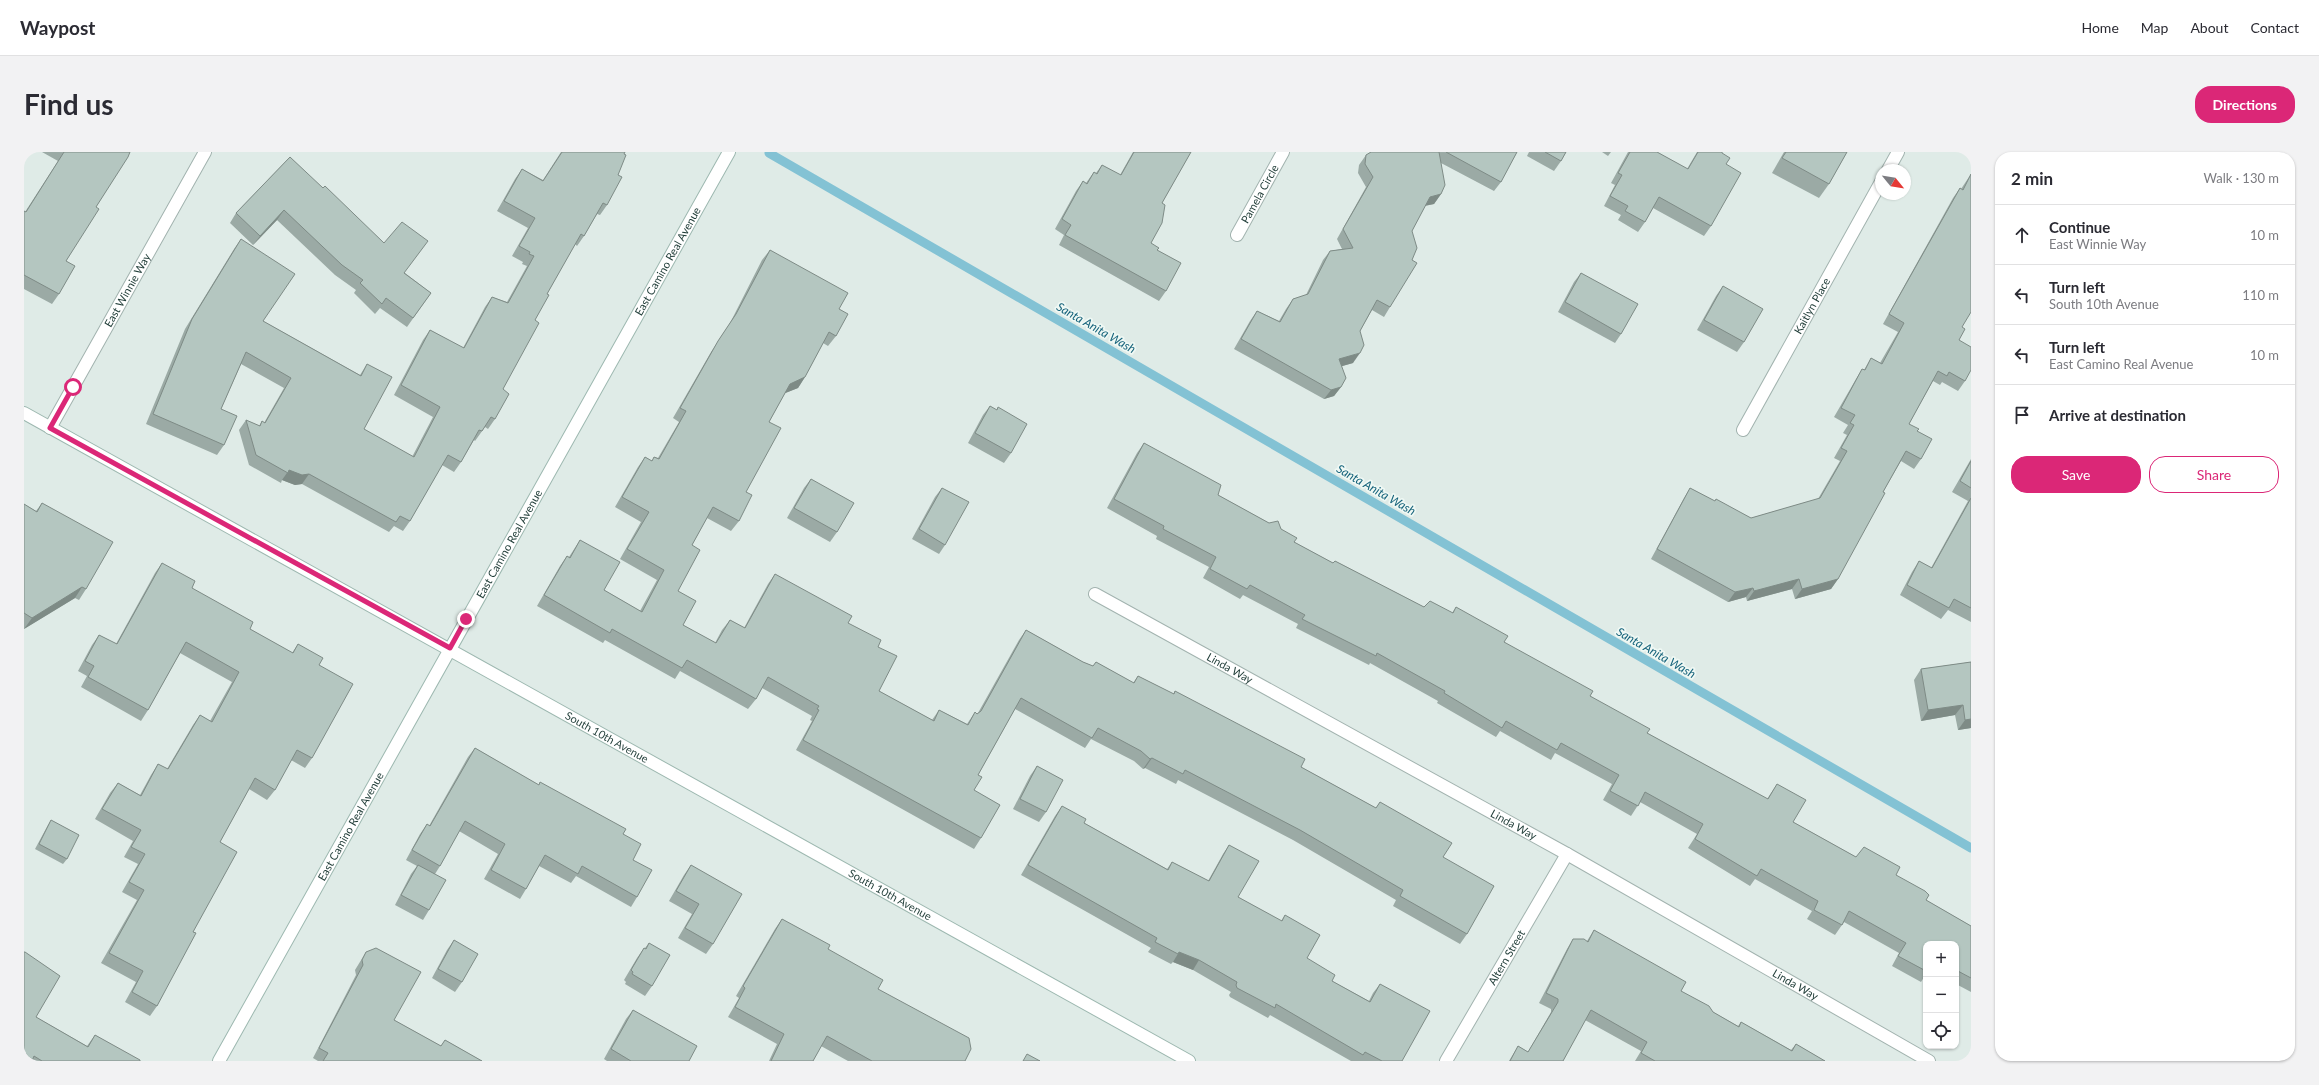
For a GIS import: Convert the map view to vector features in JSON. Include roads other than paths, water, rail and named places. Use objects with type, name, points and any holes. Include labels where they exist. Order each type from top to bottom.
[{"type":"street","name":"East Winnie Way","points":[[50,428],[205,152]]},
{"type":"street","name":"East Camino Real Avenue","points":[[219,1061],[729,152]]},
{"type":"street","name":"Pamela Circle","points":[[1237,235],[1283,152]]},
{"type":"street","points":[[1891,164],[1898,152]]},
{"type":"street","name":"Kaitlyn Place","points":[[1743,430],[1875,193]]},
{"type":"street","name":"South 10th Avenue","points":[[24,413],[450,648],[1190,1061]]},
{"type":"street","name":"Linda Way","points":[[1095,594],[1567,854],[1929,1061]]},
{"type":"street","name":"Altern Street","points":[[1446,1061],[1567,854]]},
{"type":"waterway","name":"Santa Anita Wash","points":[[769,153],[1971,848]]}]
